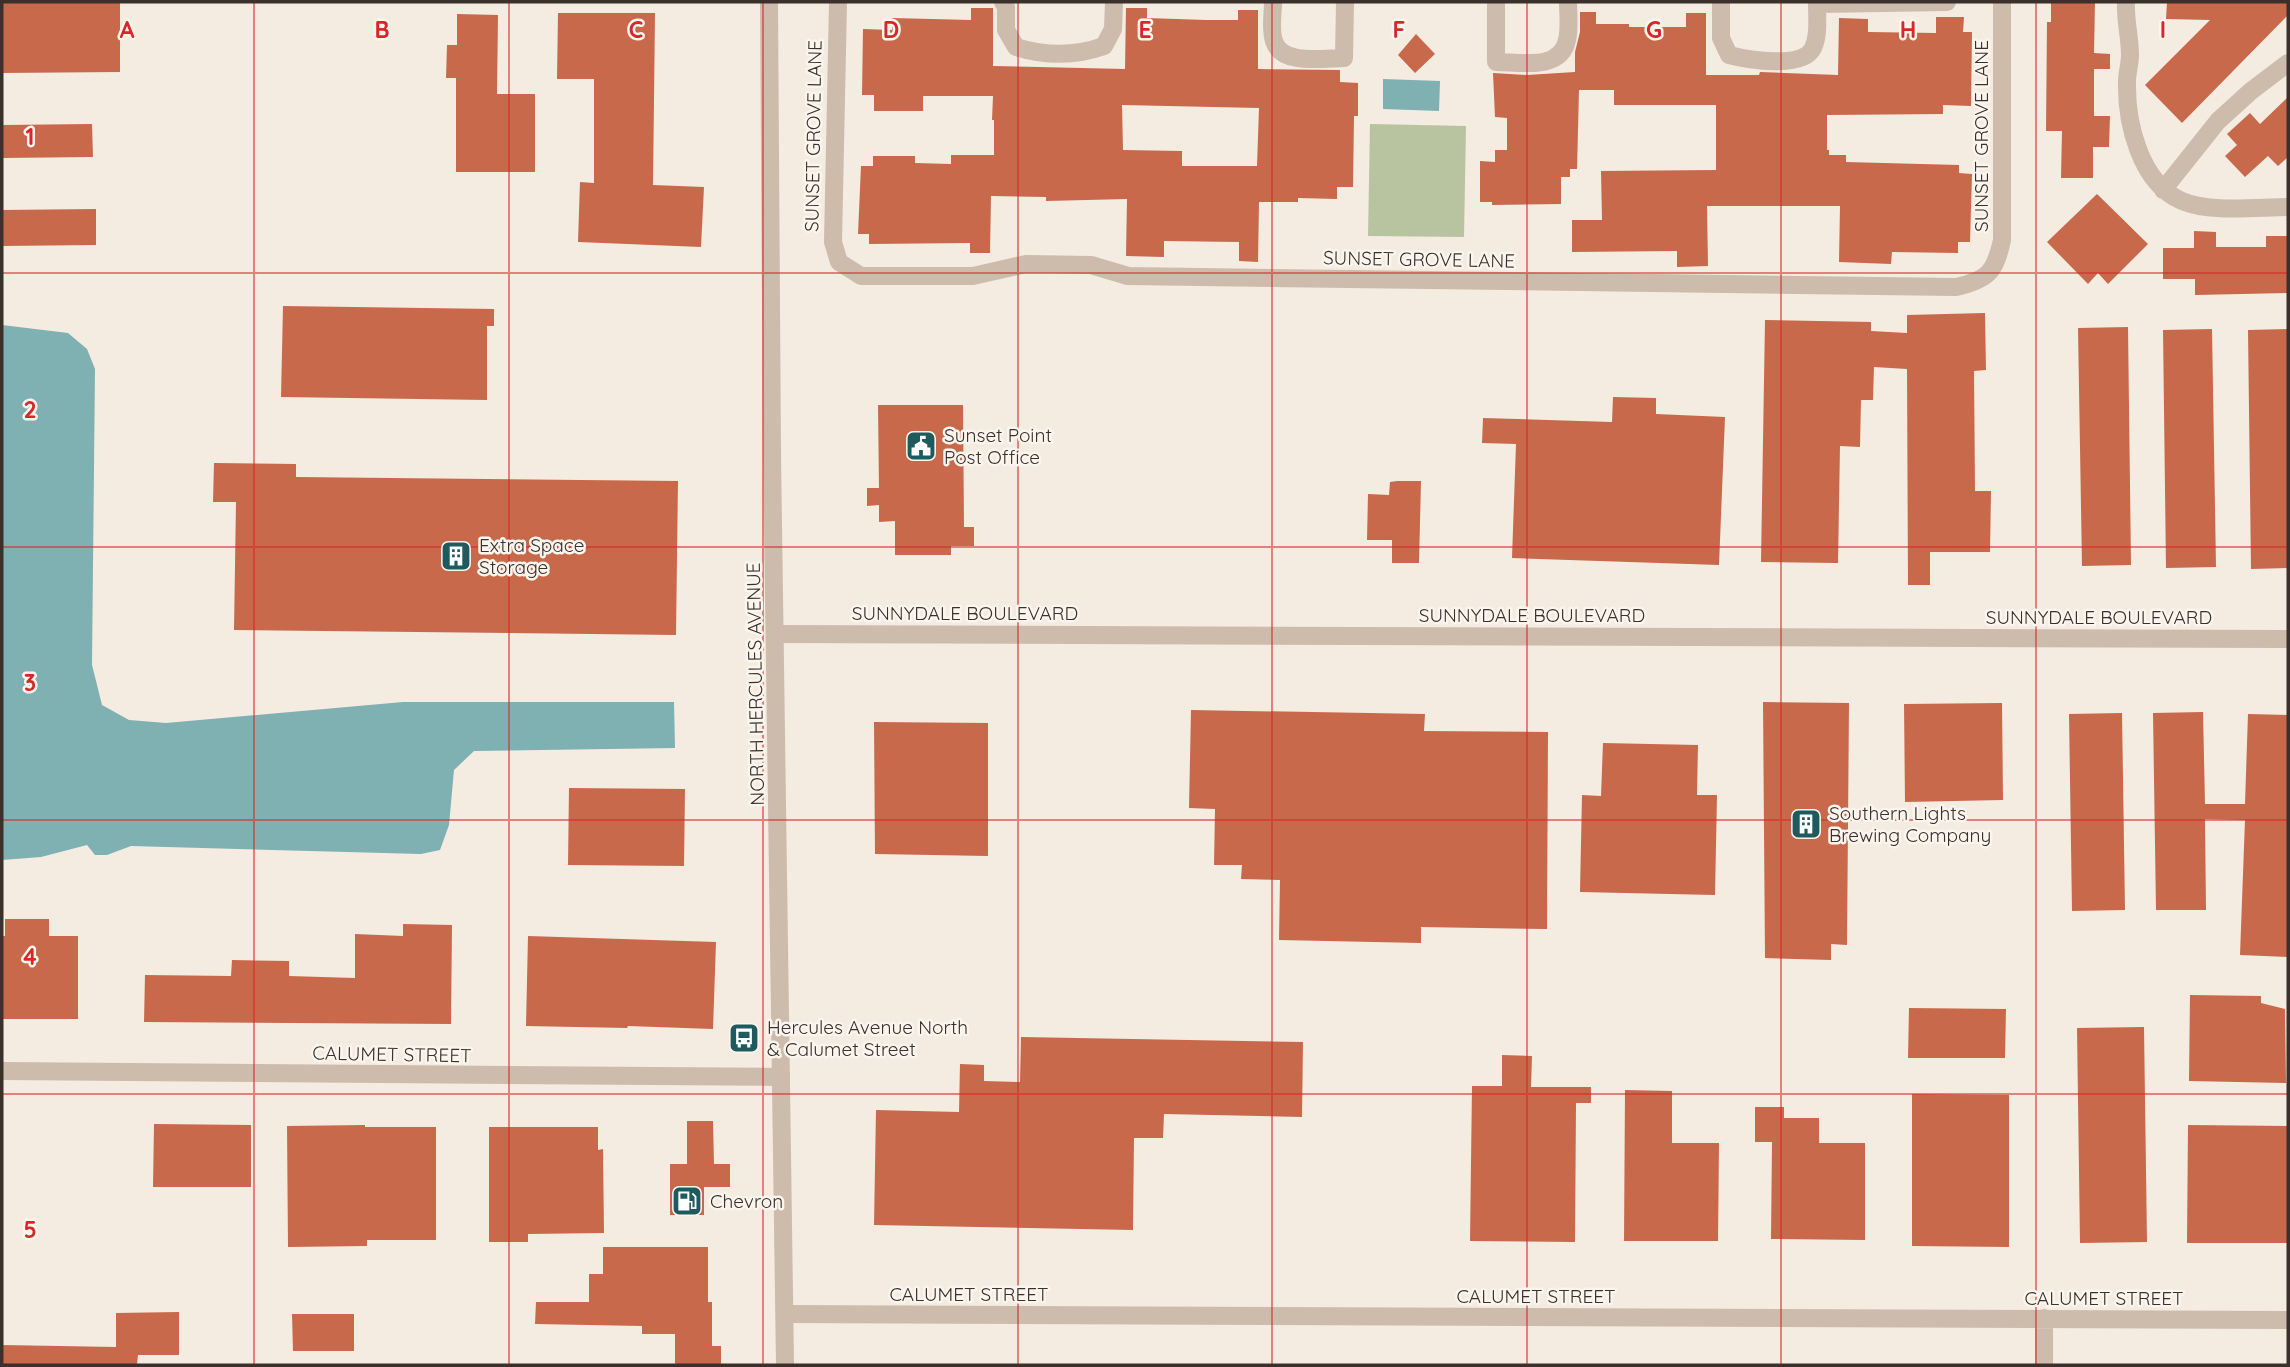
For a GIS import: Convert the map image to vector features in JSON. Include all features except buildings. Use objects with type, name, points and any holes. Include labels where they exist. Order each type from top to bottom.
[{"type":"street","name":"NORTH HERCULES AVENUE","points":[[769,2],[785,1365]]},
{"type":"street","name":"SUNSET GROVE LANE","points":[[838,2],[833,242],[839,262],[861,276],[973,276],[1026,264],[1091,265],[1128,276],[1956,287],[1975,283],[1990,274],[1998,259],[2002,240],[2002,2]]},
{"type":"street","points":[[1003,2],[1006,7],[1006,30],[1016,47],[1036,53],[1084,53],[1104,46],[1113,29],[1114,2]]},
{"type":"street","points":[[1273,2],[1273,40],[1280,52],[1293,58],[1344,58],[1345,2]]},
{"type":"street","points":[[1496,2],[1496,62],[1548,62],[1562,54],[1567,40],[1568,2]]},
{"type":"street","points":[[1721,2],[1721,38],[1728,55],[1749,60],[1797,60],[1811,52],[1817,38],[1817,4],[1947,2]]},
{"type":"street","points":[[2126,2],[2130,54],[2127,82],[2129,108],[2137,145],[2150,174],[2162,190],[2183,202],[2212,207],[2288,206]]},
{"type":"street","points":[[2162,190],[2218,121],[2251,90],[2288,62]]},
{"type":"street","name":"SUNNYDALE BOULEVARD","points":[[775,634],[2288,639]]},
{"type":"street","name":"CALUMET STREET","points":[[2,1071],[781,1077]]},
{"type":"street","name":"CALUMET STREET","points":[[785,1314],[2288,1320]]},
{"type":"street","points":[[2044,1318],[2045,1365]]},
{"type":"green space","points":[[1370,124],[1466,126],[1464,237],[1368,236]]},
{"type":"water","points":[[1383,79],[1440,81],[1439,111],[1383,109]]},
{"type":"water","points":[[2,325],[68,333],[87,349],[95,369],[92,665],[102,705],[129,720],[166,723],[403,702],[674,702],[675,748],[474,751],[454,770],[449,825],[440,850],[421,854],[131,846],[107,855],[95,855],[87,845],[41,857],[2,860]]},
{"type":"place","name":"Sunset Point Post Office","points":[[921,446]]},
{"type":"place","name":"Extra Space Storage","points":[[456,556]]},
{"type":"place","name":"Southern Lights Brewing Company","points":[[1806,824]]},
{"type":"place","name":"Hercules Avenue North & Calumet Street","points":[[744,1038]]},
{"type":"place","name":"Chevron","points":[[687,1201]]}]
